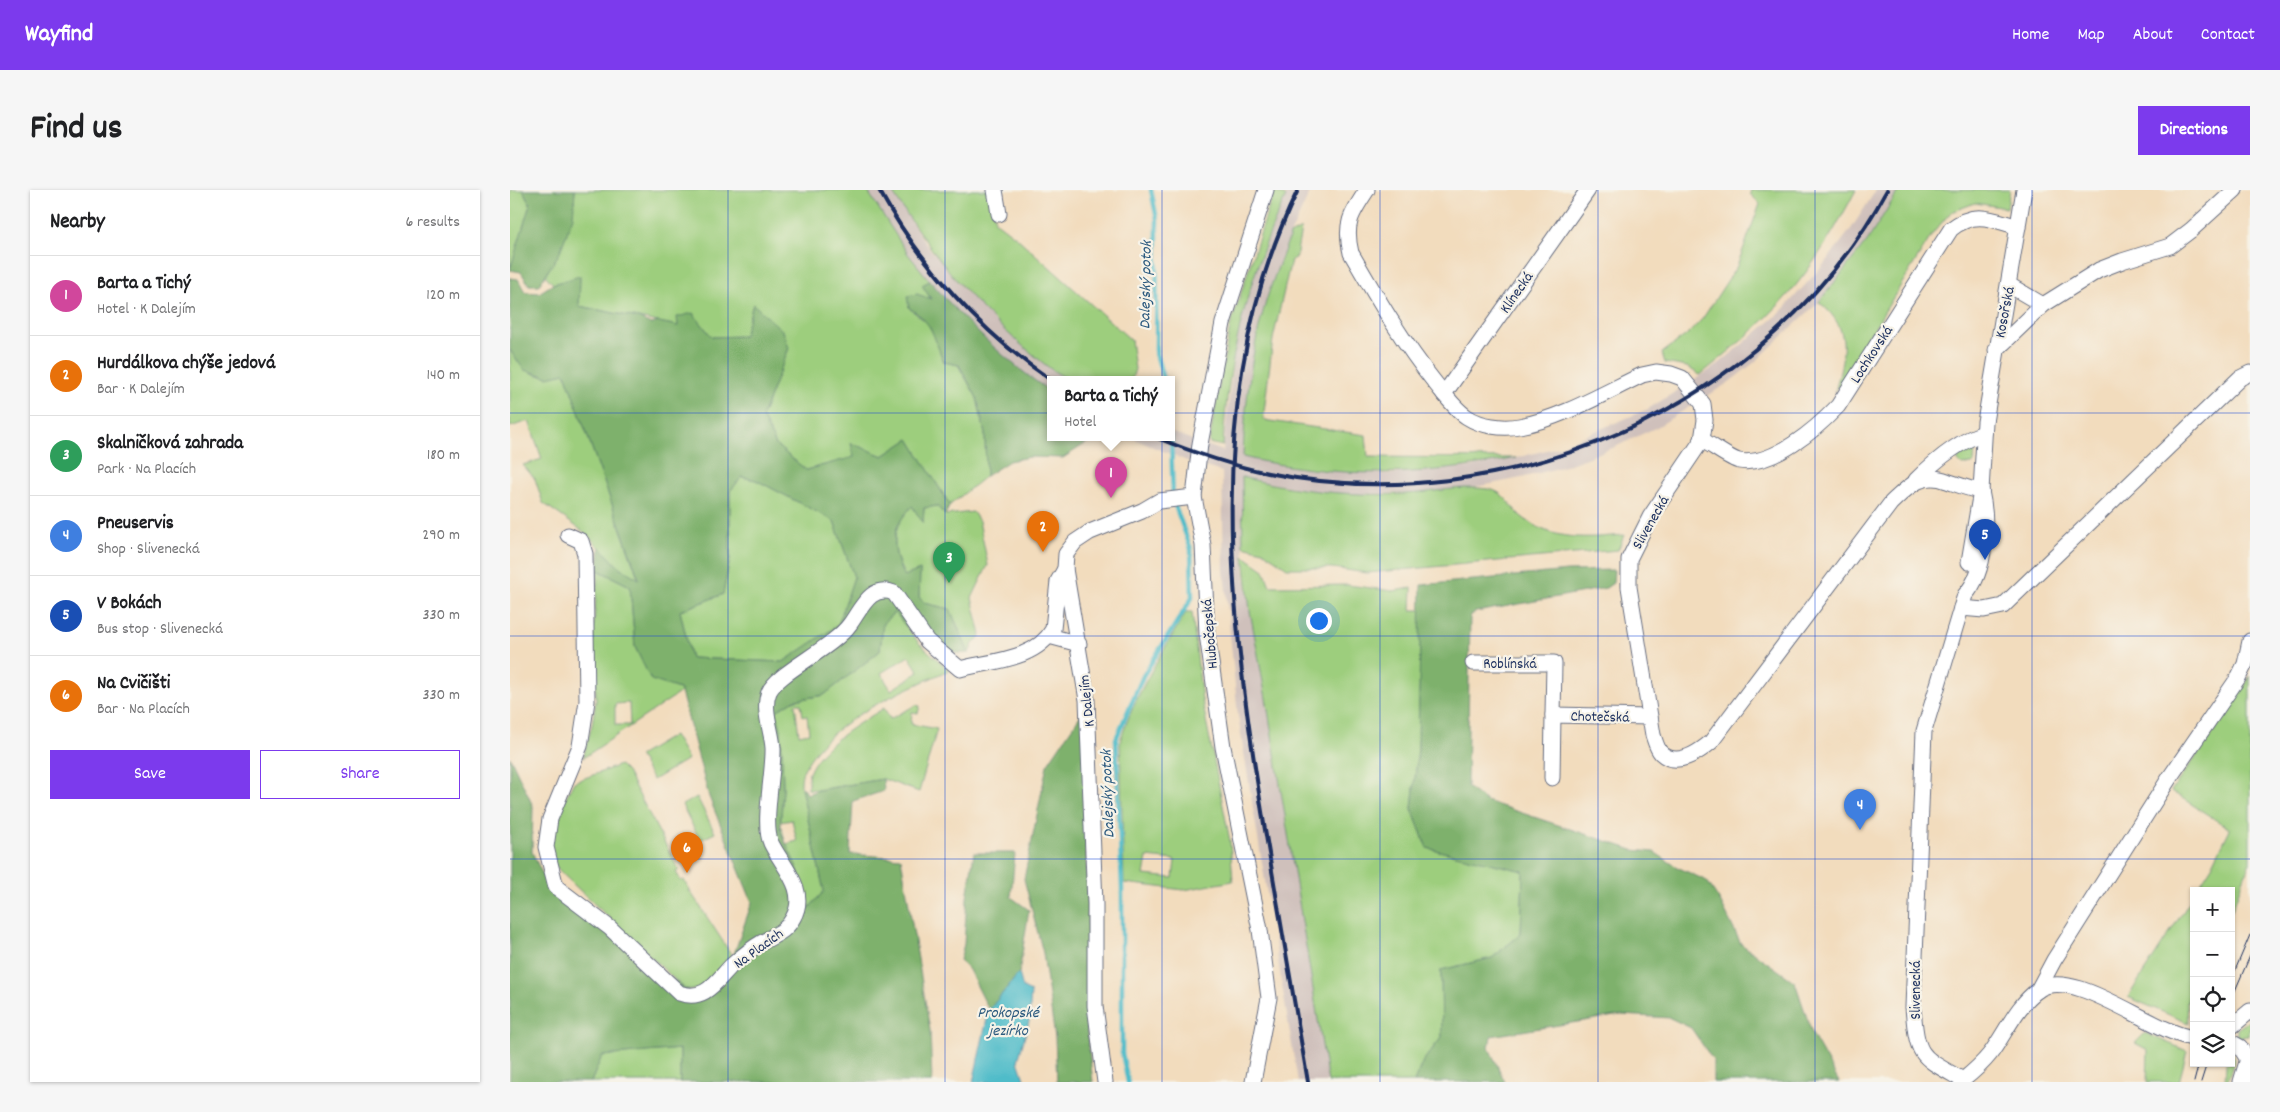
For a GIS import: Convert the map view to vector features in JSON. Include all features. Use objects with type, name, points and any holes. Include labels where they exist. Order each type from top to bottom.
[{"type":"main road","points":[[2243,1082],[2250,1060]]},
{"type":"street","points":[[995,190],[999,214]]},
{"type":"street","name":"Hlubočepská","points":[[1253,1082],[1269,998],[1260,930],[1223,747],[1207,634],[1203,545],[1187,498],[1200,444],[1223,323],[1266,190]]},
{"type":"street","name":"Slivenecká","points":[[1367,190],[1349,219],[1347,235],[1351,253],[1414,357],[1444,394],[1467,417],[1482,424],[1517,426],[1538,422],[1642,375],[1656,372],[1671,374],[1687,383],[1703,404],[1705,420],[1702,440],[1650,517],[1629,559],[1629,587],[1653,735],[1660,752],[1667,757],[1680,759],[1697,754],[1712,742],[1890,503],[1910,485],[1928,477],[1946,480],[1966,489],[1981,491],[1963,586],[1963,602],[1924,731],[1913,1007],[1918,1045],[1922,1054],[1929,1061],[1963,1081],[1989,1055],[2026,1002],[2038,990],[2054,960],[2170,777],[2238,678],[2245,664],[2250,641]]},
{"type":"street","name":"Klínecká","points":[[1444,394],[1588,190]]},
{"type":"street","name":"Kosořská","points":[[1981,491],[1984,434],[1996,350],[2009,285],[2024,190]]},
{"type":"street","points":[[1996,350],[2043,305],[2099,270],[2122,260],[2170,246],[2191,230],[2235,190]]},
{"type":"street","name":"Lochkovská","points":[[1702,440],[1739,461],[1759,459],[1774,455],[1819,425],[1838,406],[1951,229],[1961,221],[1975,216],[1985,217],[2018,227]]},
{"type":"street","points":[[2009,285],[2043,305]]},
{"type":"street","points":[[1963,602],[1984,610],[2003,606],[2240,378],[2250,373]]},
{"type":"street","points":[[1910,485],[1930,466],[1959,446],[1973,437],[1984,434]]},
{"type":"street","name":"K Dalejím","points":[[1106,1082],[1094,1006],[1095,904],[1088,703],[1065,569],[1066,554],[1076,542],[1090,532],[1159,501],[1187,498]]},
{"type":"street","name":"Na Placích","points":[[568,535],[581,541],[584,554],[587,701],[580,746],[550,819],[546,847],[556,887],[610,928],[679,993],[690,997],[696,997],[707,991],[736,962],[760,943],[781,933],[794,918],[799,898],[794,881],[770,841],[768,826],[773,748],[767,706],[769,692],[777,682],[833,642],[849,626],[872,593],[880,590],[894,593],[927,641],[960,669],[1029,652],[1049,636]]},
{"type":"street","points":[[1065,569],[1058,581],[1055,619],[1049,636],[1078,644]]},
{"type":"street","name":"Roblínská","points":[[1473,663],[1554,663],[1553,715]]},
{"type":"street","name":"Chotečská","points":[[1552,778],[1553,715],[1650,717]]},
{"type":"street","points":[[2038,990],[2049,984],[2075,986],[2173,1031],[2190,1037]]},
{"type":"street","points":[[2235,1024],[2250,1012]]},
{"type":"street","points":[[2235,1044],[2240,1047],[2250,1060]]},
{"type":"shaded area","points":[[867,190],[891,190],[925,243],[965,291],[1013,337],[1064,376],[1047,376],[1047,389],[1029,378],[975,331],[950,305],[908,255]]},
{"type":"shaded area","points":[[1289,190],[1311,190],[1290,235],[1269,291],[1255,350],[1244,431],[1243,456],[1270,463],[1313,470],[1388,474],[1472,467],[1516,458],[1558,447],[1648,409],[1716,366],[1779,314],[1825,263],[1851,229],[1876,190],[1899,190],[1868,240],[1819,302],[1755,362],[1728,383],[1657,427],[1615,447],[1565,466],[1521,478],[1476,487],[1424,493],[1348,494],[1311,490],[1242,478],[1244,569],[1328,1082],[1298,1082],[1238,716],[1224,571],[1222,472],[1192,463],[1139,441],[1175,441],[1175,433],[1223,451],[1235,346],[1250,285],[1271,227]]},
{"type":"green space","points":[[510,190],[523,190],[530,204],[516,255],[510,267]]},
{"type":"green space","points":[[523,190],[575,190],[573,217],[559,254],[539,285],[529,285],[521,272],[510,270],[530,204]]},
{"type":"green space","points":[[575,190],[867,190],[908,254],[930,281],[922,285],[931,299],[908,296],[909,308],[931,326],[944,362],[958,365],[977,398],[985,434],[986,476],[950,505],[909,439],[883,456],[852,444],[855,457],[806,470],[776,445],[762,416],[789,348],[753,304],[744,336],[712,337],[693,314],[678,326],[579,306],[580,277],[553,284],[545,275],[566,235],[572,214]]},
{"type":"green space","points":[[891,190],[990,190],[995,221],[1016,237],[1131,340],[1135,369],[1133,376],[1064,376],[1055,372],[985,311],[951,274],[920,234]]},
{"type":"green space","points":[[1751,190],[1856,190],[1806,273],[1765,319],[1700,375],[1687,367],[1665,363],[1662,353],[1689,333],[1703,318],[1737,266],[1760,204],[1750,194]]},
{"type":"green space","points":[[1899,190],[2010,190],[2007,208],[1975,203],[1951,212],[1933,233],[1835,392],[1843,354],[1843,343],[1837,323],[1830,312],[1819,302],[1868,240]]},
{"type":"green space","points":[[1274,191],[1286,196],[1261,256],[1242,318],[1229,381],[1223,446],[1209,443],[1230,327]]},
{"type":"green space","points":[[1301,229],[1296,258],[1291,260],[1273,339],[1263,420],[1366,435],[1368,457],[1516,458],[1448,469],[1380,473],[1311,469],[1243,457],[1248,394],[1258,330],[1270,289],[1290,235]]},
{"type":"green space","points":[[580,276],[579,306],[638,318],[651,324],[659,322],[678,326],[677,317],[693,313],[712,337],[744,336],[753,304],[783,331],[789,348],[762,416],[776,445],[806,470],[854,457],[851,443],[883,456],[909,439],[950,505],[945,515],[937,506],[924,508],[923,523],[912,506],[897,528],[895,549],[904,576],[920,570],[919,597],[924,603],[950,609],[969,653],[951,652],[944,649],[932,640],[915,620],[907,628],[895,612],[883,623],[880,651],[824,695],[795,700],[776,711],[781,729],[782,753],[783,789],[780,831],[798,870],[809,908],[824,891],[801,788],[804,788],[807,794],[818,790],[883,779],[884,791],[853,801],[850,854],[901,858],[930,1030],[932,1082],[680,1082],[680,1049],[602,1056],[591,1082],[510,1082],[510,757],[533,806],[532,852],[549,888],[685,989],[696,994],[733,957],[752,902],[709,797],[681,692],[679,689],[651,680],[635,647],[630,586],[598,570],[600,547],[619,567],[639,579],[565,373],[548,377],[524,370],[510,350],[510,278],[518,279],[525,292],[539,293],[553,284]],"holes":[[[742,477],[756,480],[834,521],[854,577],[838,625],[783,662],[691,658],[680,611],[723,594],[730,559],[730,491]]]},
{"type":"green space","points":[[930,281],[987,341],[1047,389],[1047,441],[1090,441],[1063,458],[1029,457],[1009,461],[986,476],[985,434],[977,398],[959,365],[944,362],[932,331],[924,320],[909,308],[907,296],[917,294],[931,299],[922,285]]},
{"type":"green space","points":[[510,350],[527,370],[533,373],[546,376],[565,373],[639,580],[619,567],[584,532],[543,503],[535,479],[523,465],[542,459],[529,421],[510,427]]},
{"type":"green space","points":[[1972,448],[1975,449],[1974,462],[1962,465],[1958,461],[1958,457]]},
{"type":"green space","points":[[742,477],[756,480],[834,521],[854,577],[838,626],[783,662],[691,658],[680,611],[723,594],[730,559],[730,491]]},
{"type":"green space","points":[[1242,477],[1282,486],[1323,492],[1363,494],[1404,494],[1457,489],[1488,489],[1499,493],[1522,517],[1546,531],[1584,537],[1624,535],[1618,550],[1367,573],[1332,568],[1287,568],[1263,551],[1243,546]]},
{"type":"green space","points":[[912,505],[923,522],[924,508],[937,506],[945,515],[973,512],[979,521],[988,565],[972,598],[981,635],[973,644],[969,653],[950,609],[924,603],[919,597],[920,570],[905,576],[899,564],[895,549],[895,535],[901,520]]},
{"type":"green space","points":[[1244,556],[1264,570],[1270,586],[1348,585],[1393,591],[1412,588],[1411,610],[1421,610],[1418,748],[1412,809],[1427,848],[1523,871],[1521,934],[1492,958],[1441,970],[1442,1037],[1423,1061],[1414,1082],[1328,1082],[1267,704],[1250,611]]},
{"type":"green space","points":[[598,570],[630,586],[635,647],[651,679],[679,689],[681,692],[583,758],[592,725],[596,700],[593,634]],"holes":[[[629,703],[630,725],[615,725],[615,704]]]},
{"type":"green space","points":[[1614,570],[1613,583],[1606,588],[1476,612],[1470,616],[1467,787],[1486,801],[1633,850],[1654,852],[1677,867],[1707,881],[1720,901],[1741,944],[1795,982],[1813,1036],[1839,1082],[1713,1082],[1713,1060],[1691,1028],[1670,1018],[1621,1015],[1491,1036],[1489,1048],[1505,1082],[1414,1082],[1423,1061],[1442,1037],[1441,970],[1492,958],[1521,934],[1523,871],[1427,848],[1412,809],[1418,748],[1421,585],[1567,571]]},
{"type":"green space","points":[[895,612],[919,643],[949,670],[868,709],[831,736],[816,751],[804,769],[801,788],[824,891],[809,909],[798,870],[786,844],[797,841],[792,820],[781,822],[783,789],[782,753],[776,711],[795,700],[824,695],[880,651],[883,622]],"holes":[[[909,656],[919,672],[891,690],[881,673]],[[795,704],[801,704],[803,716],[807,716],[809,733],[799,735]]]},
{"type":"green space","points":[[1186,612],[1192,612],[1202,700],[1230,841],[1233,881],[1184,890],[1124,883],[1120,742],[1141,691]],"holes":[[[1147,857],[1175,860],[1173,878],[1144,875]]]},
{"type":"green space","points":[[2250,676],[2250,862],[2235,901],[2235,887],[2199,887],[2212,866],[2230,829],[2171,791],[2237,699]]},
{"type":"green space","points":[[916,705],[920,706],[918,713],[912,712],[911,724],[937,729],[919,792],[883,779],[818,790],[808,789],[809,773],[814,763],[831,744],[884,708],[890,719]]},
{"type":"green space","points":[[1084,710],[1088,940],[1087,1034],[1093,1082],[1057,1082],[1055,1038],[1043,953],[1024,879],[1047,765]]},
{"type":"green space","points":[[674,735],[688,759],[653,780],[639,756]]},
{"type":"green space","points":[[620,765],[627,772],[679,870],[676,872],[681,881],[684,880],[690,890],[689,892],[733,957],[703,990],[685,989],[562,873],[549,854],[548,847],[553,828],[574,782]]},
{"type":"green space","points":[[697,797],[715,833],[700,840],[682,805]]},
{"type":"green space","points":[[781,824],[786,844],[780,831]]},
{"type":"green space","points":[[974,853],[1015,853],[1011,897],[1029,910],[1019,973],[989,1010],[969,970],[960,960],[964,944],[967,898]]},
{"type":"green space","points":[[2190,901],[2190,994],[2187,1002],[2188,1023],[2128,997]]},
{"type":"green space","points":[[2250,1020],[2249,1036],[2237,1037],[2237,1029]]},
{"type":"green space","points":[[2145,1033],[2187,1051],[2179,1082],[2147,1082],[2148,1050],[2135,1043]]},
{"type":"green space","points":[[680,1049],[680,1082],[591,1082],[602,1056]]},
{"type":"green space","points":[[2226,1067],[2232,1067],[2227,1082],[2225,1082]]},
{"type":"water","name":"Prokopské jezírko","points":[[1019,973],[1023,988],[1031,992],[1029,1021],[1018,1061],[1025,1082],[973,1082],[989,1010]]},
{"type":"waterway","name":"Dalejský potok","points":[[1151,190],[1157,219],[1156,353],[1162,376]]},
{"type":"waterway","name":"Dalejský potok","points":[[1128,1082],[1122,1053],[1122,888],[1116,739],[1143,676],[1192,598],[1191,549],[1173,500],[1171,441]]},
{"type":"tram line","points":[[2232,977],[2250,935]]},
{"type":"tram line","points":[[2235,991],[2250,956]]},
{"type":"tram line","points":[[2194,1082],[2198,1067]]},
{"type":"tram line","points":[[2201,1082],[2206,1067]]},
{"type":"railway","points":[[879,190],[913,244],[954,295],[1000,341],[1047,377]]},
{"type":"railway","points":[[1298,190],[1267,266],[1247,344],[1235,424],[1232,506],[1234,587],[1252,750],[1308,1082]]},
{"type":"railway","points":[[1165,441],[1211,458],[1253,470],[1358,484],[1449,480],[1538,462],[1623,431],[1703,388],[1775,333],[1837,266],[1887,190]]},
{"type":"place","name":"Barta a Tichý","points":[[1111,498]]},
{"type":"place","name":"Hurdálkova chýše jedová","points":[[1043,552]]},
{"type":"place","name":"V Bokách","points":[[1985,560]]},
{"type":"place","name":"Skalničková zahrada","points":[[949,583]]},
{"type":"place","name":"Pneuservis","points":[[1860,830]]},
{"type":"place","name":"Na Cvičišti","points":[[687,873]]}]
